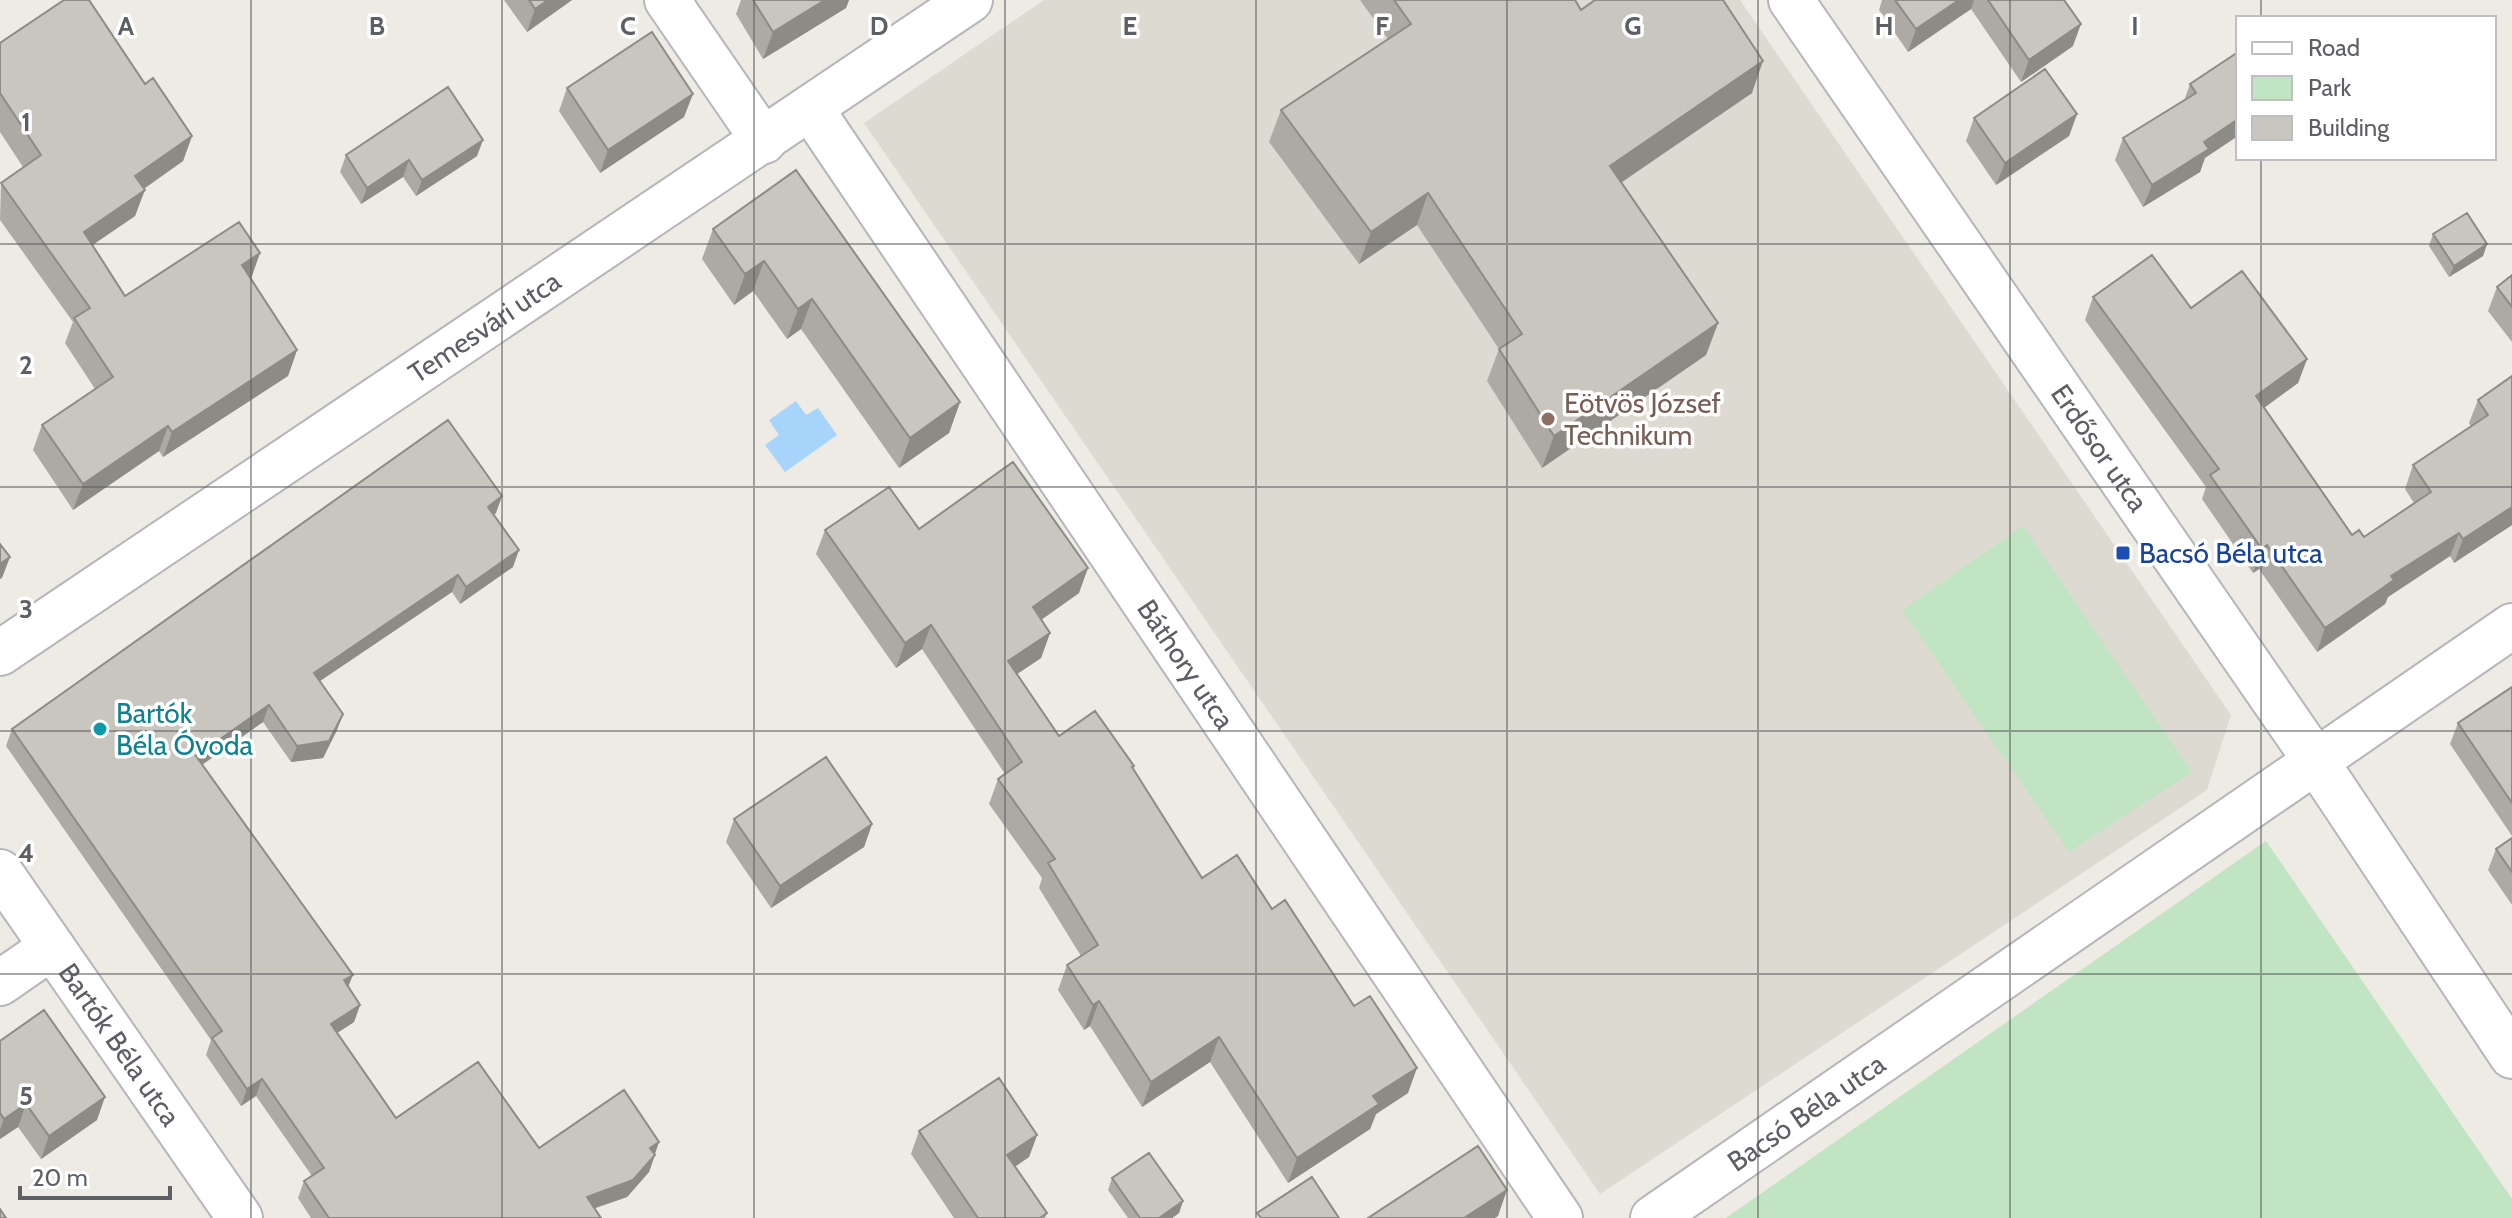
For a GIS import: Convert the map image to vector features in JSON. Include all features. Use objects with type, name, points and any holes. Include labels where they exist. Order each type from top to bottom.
[{"type":"street","points":[[667,0],[764,141]]},
{"type":"street","name":"Temesvári utca","points":[[0,653],[970,0]]},
{"type":"street","name":"Erdősor utca","points":[[1791,0],[2315,760],[2512,1056]]},
{"type":"street","name":"Báthory utca","points":[[811,109],[1560,1218]]},
{"type":"street","name":"Bacsó Béla utca","points":[[1653,1218],[2512,626]]},
{"type":"street","name":"Bartók Béla utca","points":[[0,872],[240,1218]]},
{"type":"street","points":[[0,983],[52,947]]},
{"type":"shaded area","name":"Eötvös József Technikum","points":[[1044,0],[1740,0],[2231,715],[2207,790],[1600,1194],[864,123]]},
{"type":"green space","points":[[2023,526],[2192,772],[2069,852],[1902,610]]},
{"type":"green space","points":[[2266,841],[2512,1199],[2512,1218],[1726,1218]]},
{"type":"water","points":[[796,401],[806,415],[818,408],[837,435],[785,472],[765,445],[779,435],[769,420]]},
{"type":"building","points":[[64,0],[89,0],[145,84],[153,78],[192,136],[135,176],[145,190],[84,232],[125,296],[239,222],[260,253],[242,265],[297,350],[172,432],[168,426],[83,484],[42,425],[113,377],[74,318],[90,308],[1,183],[41,155],[0,93],[0,43]]},
{"type":"building","points":[[529,0],[548,0],[535,9]]},
{"type":"building","points":[[753,0],[825,0],[773,32]]},
{"type":"building","points":[[1394,0],[1575,0],[1581,10],[1595,0],[1723,0],[1763,61],[1610,166],[1718,323],[1554,436],[1499,349],[1522,334],[1428,193],[1371,232],[1281,110],[1411,24]]},
{"type":"building","points":[[1895,0],[1959,0],[1916,29]]},
{"type":"building","points":[[1988,0],[2064,0],[2081,24],[2029,60]]},
{"type":"building","points":[[652,32],[693,94],[608,150],[567,88]]},
{"type":"building","points":[[2236,53],[2236,120],[2204,142],[2209,149],[2152,185],[2123,138],[2196,93],[2190,84]]},
{"type":"building","points":[[2045,69],[2077,114],[2005,163],[1974,118]]},
{"type":"building","points":[[448,87],[483,140],[422,180],[409,160],[367,188],[346,155]]},
{"type":"building","points":[[796,170],[960,402],[910,438],[812,299],[798,309],[764,261],[745,274],[713,229]]},
{"type":"building","points":[[2467,213],[2487,244],[2454,266],[2433,234]]},
{"type":"building","points":[[2152,255],[2191,308],[2242,271],[2307,359],[2256,396],[2352,535],[2359,530],[2364,537],[2431,492],[2413,465],[2488,415],[2478,400],[2512,376],[2512,507],[2463,539],[2459,533],[2391,576],[2394,580],[2325,628],[2267,545],[2262,549],[2210,475],[2219,469],[2093,297]]},
{"type":"building","points":[[2512,275],[2512,307],[2497,287]]},
{"type":"building","points":[[448,420],[502,496],[488,507],[519,550],[466,587],[458,575],[314,673],[343,714],[329,741],[297,746],[269,705],[196,756],[353,975],[344,980],[360,1005],[331,1024],[396,1118],[478,1062],[539,1148],[624,1090],[659,1142],[650,1148],[655,1155],[633,1180],[587,1197],[601,1218],[329,1218],[304,1181],[324,1168],[262,1079],[247,1089],[212,1038],[222,1031],[12,729]]},
{"type":"building","points":[[1013,462],[1088,568],[1033,607],[1050,633],[1008,661],[1059,736],[1095,711],[1134,766],[1202,878],[1237,855],[1272,909],[1285,900],[1354,1006],[1370,996],[1417,1068],[1373,1096],[1379,1104],[1297,1158],[1219,1037],[1151,1082],[1099,1001],[1093,1005],[1067,965],[1098,945],[1048,863],[1055,859],[998,779],[1022,762],[931,625],[905,643],[825,530],[889,487],[919,529]]},
{"type":"building","points":[[0,544],[10,557],[0,564]]},
{"type":"building","points":[[2512,687],[2512,803],[2458,723]]},
{"type":"building","points":[[826,757],[872,824],[780,886],[734,819]]},
{"type":"building","points":[[2512,838],[2512,872],[2496,849]]},
{"type":"building","points":[[44,1010],[105,1097],[49,1136],[26,1104],[4,1119],[0,1113],[0,1041]]},
{"type":"building","points":[[999,1078],[1037,1135],[1007,1155],[1047,1213],[1040,1218],[978,1218],[919,1131]]},
{"type":"building","points":[[1478,1146],[1507,1190],[1464,1218],[1368,1218]]},
{"type":"building","points":[[1149,1153],[1183,1201],[1159,1218],[1140,1218],[1112,1178]]},
{"type":"building","points":[[1312,1177],[1339,1218],[1261,1218],[1257,1213]]},
{"type":"place","name":"Eötvös József Technikum","points":[[1548,419]]},
{"type":"place","name":"Bacsó Béla utca","points":[[2123,553]]},
{"type":"place","name":"Bartók Béla Óvoda","points":[[100,729]]}]
